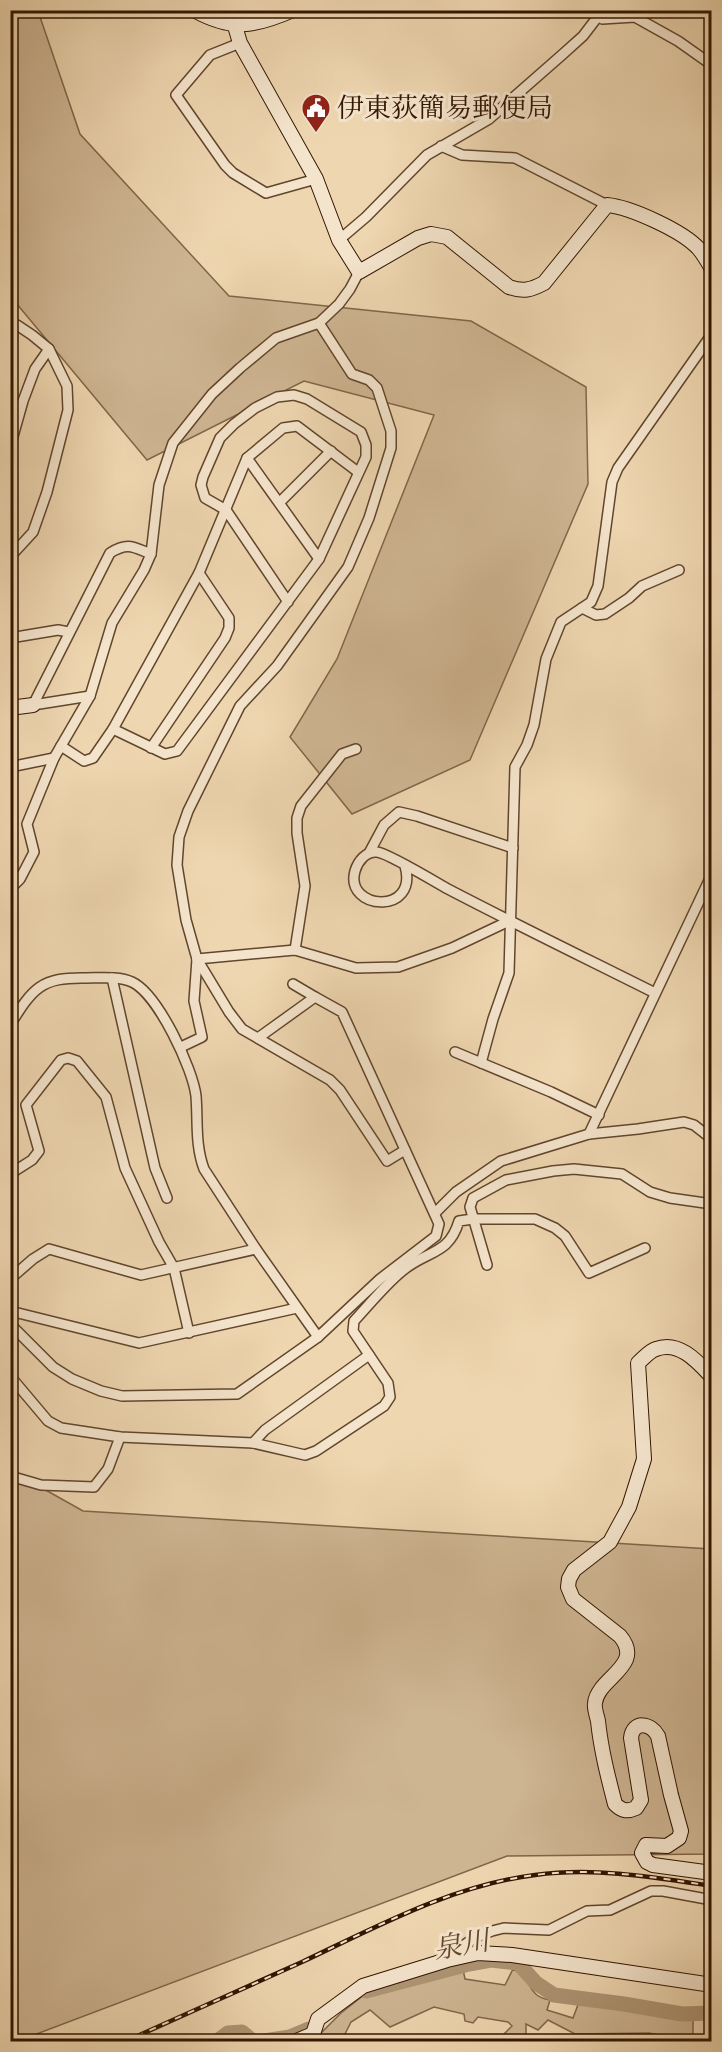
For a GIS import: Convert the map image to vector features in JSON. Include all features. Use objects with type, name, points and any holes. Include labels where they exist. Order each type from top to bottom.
[{"type":"street","points":[[194,10],[220,23],[235,26],[272,19],[293,10]]},
{"type":"street","points":[[234,10],[235,26],[240,43],[316,179],[339,240],[359,272]]},
{"type":"street","points":[[596,10],[602,19],[635,17],[678,40],[711,65]]},
{"type":"street","points":[[339,240],[427,155],[482,124],[583,36],[596,19],[596,10]]},
{"type":"street","points":[[240,43],[210,55],[176,95],[225,165],[233,173],[266,193],[316,179]]},
{"type":"street","points":[[441,146],[462,155],[515,158],[607,205],[628,210],[685,238],[698,248],[711,269]]},
{"type":"street","points":[[10,889],[20,879],[34,852],[27,824],[54,758],[90,696],[112,623],[151,554],[159,485],[173,443],[212,394],[276,338],[319,323],[339,304],[359,272],[418,238],[431,234],[447,237],[509,287],[519,291],[533,289],[544,283],[607,205]]},
{"type":"street","points":[[319,323],[352,374],[369,380],[377,388],[391,431],[391,448],[369,518],[348,567],[277,666],[240,706],[188,812],[179,837],[177,866],[186,920],[197,959],[242,1029],[330,1080],[340,1090],[387,1161],[405,1150]]},
{"type":"street","points":[[10,329],[17,325],[49,349],[67,386],[68,410],[47,492],[33,532],[10,557]]},
{"type":"street","points":[[481,1063],[509,973],[515,767],[534,725],[546,659],[561,622],[591,602],[598,586],[612,482],[618,468],[711,334]]},
{"type":"street","points":[[10,447],[35,369],[49,349]]},
{"type":"street","points":[[113,729],[165,754],[177,751],[288,602],[319,559],[366,457],[366,445],[361,432],[307,399],[294,395],[277,397],[255,408],[234,424],[220,438],[201,485],[205,498],[225,510],[288,602]]},
{"type":"street","points":[[61,746],[84,761],[93,758],[113,729],[199,573],[247,458],[283,428],[297,426],[358,472]]},
{"type":"street","points":[[280,502],[331,452]]},
{"type":"street","points":[[247,458],[319,559]]},
{"type":"street","points":[[33,705],[110,553],[120,547],[130,545],[151,554]]},
{"type":"street","points":[[582,608],[596,615],[605,614],[642,586],[679,570]]},
{"type":"street","points":[[151,748],[225,638],[229,628],[229,618],[199,573]]},
{"type":"street","points":[[10,638],[58,630],[69,633]]},
{"type":"street","points":[[10,708],[90,696]]},
{"type":"street","points":[[295,950],[305,886],[297,818],[301,806],[342,754],[356,749]]},
{"type":"street","points":[[10,767],[54,758]]},
{"type":"street","points":[[405,866],[407,876],[402,894],[391,902],[378,902],[365,898],[356,890],[354,873],[359,861],[369,853],[384,825],[399,812],[513,849]]},
{"type":"street","points":[[369,853],[379,852],[509,921],[655,993]]},
{"type":"street","points":[[589,1134],[711,874]]},
{"type":"street","points":[[197,959],[295,950],[356,968],[398,967],[452,948],[509,921]]},
{"type":"street","points":[[181,1047],[202,1037],[194,1001],[197,959]]},
{"type":"street","points":[[10,1025],[34,990],[49,981],[63,977],[112,978],[131,982],[140,988],[154,1004],[181,1047],[196,1094],[199,1156],[204,1169],[256,1249],[318,1337]]},
{"type":"street","points":[[112,978],[155,1168],[166,1198]]},
{"type":"street","points":[[10,1324],[53,1366],[72,1380],[101,1391],[122,1396],[237,1394],[318,1337],[380,1279],[436,1236],[439,1224],[435,1213],[342,1012],[293,984]]},
{"type":"street","points":[[258,1038],[315,998]]},
{"type":"street","points":[[455,1052],[551,1092],[599,1115]]},
{"type":"street","points":[[10,1174],[32,1160],[39,1151],[26,1105],[61,1060],[68,1058],[77,1061],[106,1096],[125,1168],[159,1242],[174,1268],[189,1333]]},
{"type":"street","points":[[435,1213],[456,1192],[501,1161],[589,1134],[684,1122],[694,1125],[711,1139]]},
{"type":"street","points":[[487,1265],[470,1207],[473,1198],[506,1180],[574,1169],[622,1174],[650,1192],[670,1198],[711,1204]]},
{"type":"street","points":[[12,1380],[48,1420],[61,1428],[120,1437],[253,1443],[305,1455],[316,1451],[384,1406],[390,1397],[388,1383],[353,1331],[354,1321],[405,1268],[439,1250],[452,1239],[459,1221],[535,1219],[555,1228],[565,1236],[589,1273],[645,1248]]},
{"type":"street","points":[[10,1279],[33,1259],[49,1249],[141,1275],[256,1249]]},
{"type":"street","points":[[10,1311],[139,1343],[297,1308]]},
{"type":"street","points":[[710,1372],[686,1352],[675,1348],[654,1349],[638,1364],[644,1460],[629,1507],[610,1542],[574,1570],[568,1579],[568,1587],[573,1599],[626,1642],[625,1662],[607,1681],[595,1703],[600,1746],[615,1804],[621,1810],[629,1811],[636,1808],[641,1800],[631,1738],[632,1731],[636,1727],[648,1726],[654,1729],[658,1736],[681,1831],[679,1838],[667,1846],[646,1845],[642,1853],[647,1862],[653,1866],[711,1873]]},
{"type":"street","points":[[253,1443],[265,1430],[369,1355]]},
{"type":"street","points":[[10,1476],[41,1485],[94,1487],[108,1469],[120,1437]]},
{"type":"street","points":[[459,1957],[458,1949],[476,1936],[492,1930],[504,1928],[549,1930],[587,1911],[610,1910],[651,1892],[663,1891],[711,1900]]},
{"type":"street","points":[[294,2042],[314,2034],[318,2019],[363,1986],[478,1953],[512,1955],[711,1985]]},
{"type":"shaded area","points":[[10,11],[38,11],[80,134],[229,296],[471,321],[586,387],[588,484],[470,760],[352,814],[290,737],[337,659],[434,415],[304,381],[147,460],[11,297]]},
{"type":"shaded area","points":[[10,1470],[83,1511],[711,1549],[711,1854],[507,1856],[18,2041],[11,2041]]},
{"type":"shaded area","points":[[463,1969],[465,1979],[505,1985],[513,1969],[524,1977],[537,1995],[550,2000],[547,2010],[573,2018],[579,2002],[678,2017],[693,2017],[693,2035],[575,2034],[548,2020],[538,2030],[526,2024],[526,2041],[502,2042],[503,2035],[512,2026],[508,2022],[478,2017],[473,2023],[465,2021],[464,2014],[434,2007],[390,2027],[370,2010],[351,2022],[345,2034],[334,2041],[304,2042],[319,2035],[341,2013],[364,1995]]},
{"type":"waterway","name":"泉川","points":[[366,1991],[491,1960],[518,1963],[536,1983],[554,1995],[682,2014],[712,2013]]},
{"type":"waterway","name":"泉川","points":[[257,2042],[290,2037],[309,2029]]},
{"type":"waterway","name":"泉川","points":[[216,2042],[228,2033],[242,2032],[254,2042]]},
{"type":"railway","points":[[124,2042],[416,1909],[504,1880],[580,1872],[624,1874],[712,1886]]},
{"type":"place","name":"伊東荻簡易郵便局","points":[[316,134]]}]
